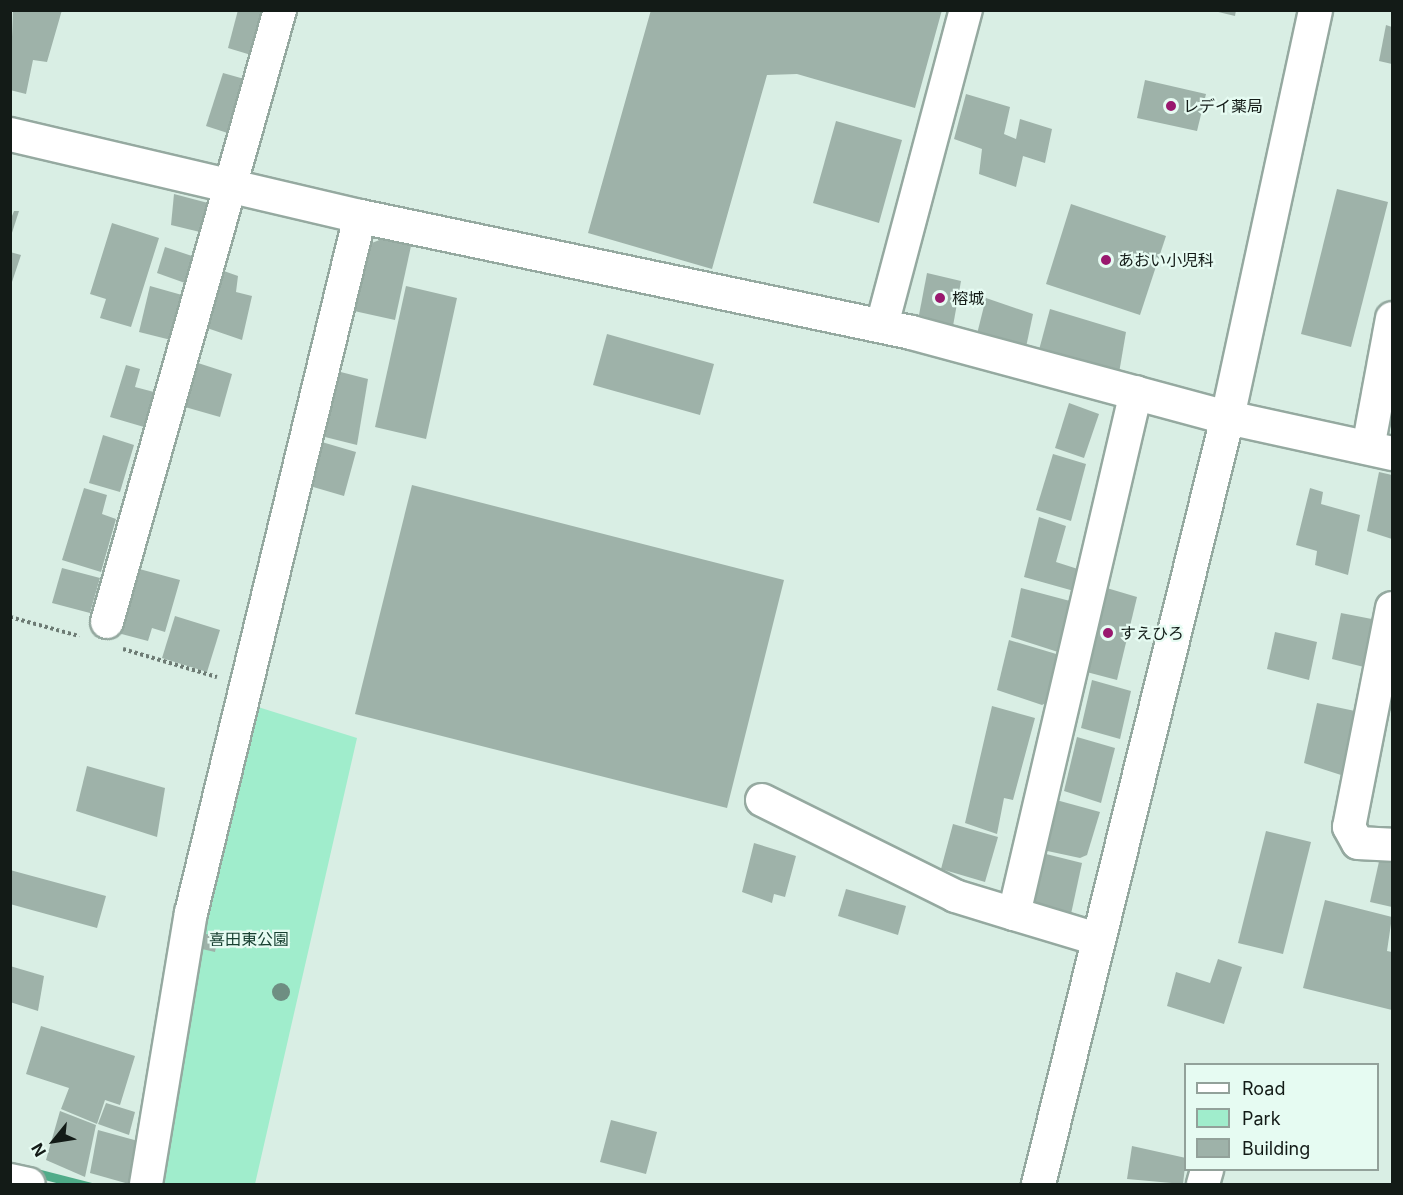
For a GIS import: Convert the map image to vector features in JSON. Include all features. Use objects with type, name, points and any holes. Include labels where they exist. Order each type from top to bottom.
[{"type":"street","points":[[103,636],[234,186],[280,10]]},
{"type":"street","points":[[882,325],[966,10]]},
{"type":"street","points":[[1038,1185],[1227,417],[1316,10]]},
{"type":"street","points":[[10,134],[360,216],[882,325],[1227,417],[1380,451],[1392,318]]},
{"type":"street","points":[[146,1185],[191,913],[360,216]]},
{"type":"street","points":[[1014,914],[1136,392]]},
{"type":"street","points":[[1392,613],[1348,827],[1358,843],[1392,845]]},
{"type":"street","points":[[762,800],[955,896],[1097,939]]},
{"type":"street","points":[[10,1180],[29,1185]]},
{"type":"path","points":[[10,617],[103,636],[246,685]]},
{"type":"green space","name":"喜田東公園","points":[[242,702],[357,738],[255,1184],[161,1184]]},
{"type":"shaded area","points":[[10,1162],[96,1184],[60,1184],[11,1171]]},
{"type":"building","points":[[13,10],[62,10],[47,62],[33,60],[26,94],[10,90]]},
{"type":"building","points":[[238,10],[270,10],[261,58],[228,48]]},
{"type":"building","points":[[651,10],[942,10],[915,108],[797,74],[767,75],[712,269],[588,233]]},
{"type":"building","points":[[1210,10],[1236,10],[1235,16]]},
{"type":"building","points":[[1386,25],[1392,27],[1392,64],[1379,61]]},
{"type":"building","points":[[223,73],[255,82],[240,137],[206,126]]},
{"type":"building","name":"レデイ薬局","points":[[1145,80],[1206,94],[1197,131],[1137,118]]},
{"type":"building","points":[[966,94],[1010,107],[1004,134],[1016,139],[1020,119],[1052,129],[1045,163],[1023,156],[1016,187],[979,174],[982,149],[954,139]]},
{"type":"building","points":[[836,121],[902,140],[879,223],[813,203]]},
{"type":"building","points":[[1337,189],[1388,202],[1351,347],[1301,334]]},
{"type":"building","points":[[174,194],[208,203],[200,232],[171,225]]},
{"type":"building","name":"あおい小児科","points":[[1071,204],[1166,236],[1140,315],[1046,284]]},
{"type":"building","points":[[14,211],[19,211],[11,236],[10,221]]},
{"type":"building","points":[[112,223],[159,238],[131,327],[100,318],[106,299],[90,294]]},
{"type":"building","points":[[382,239],[411,246],[395,320],[345,309],[359,248]]},
{"type":"building","points":[[165,247],[192,256],[185,283],[157,273]]},
{"type":"building","points":[[10,252],[21,255],[11,285],[10,285]]},
{"type":"building","points":[[221,270],[238,276],[236,292],[252,296],[242,340],[207,328]]},
{"type":"building","name":"榕城","points":[[927,273],[961,281],[953,326],[919,315]]},
{"type":"building","points":[[150,286],[182,295],[171,340],[139,332]]},
{"type":"building","points":[[406,286],[457,298],[426,439],[375,427]]},
{"type":"building","points":[[986,298],[1033,314],[1025,352],[976,338]]},
{"type":"building","points":[[1050,309],[1126,332],[1119,373],[1039,350]]},
{"type":"building","points":[[607,334],[714,364],[700,415],[593,385]]},
{"type":"building","points":[[198,363],[232,374],[220,417],[185,407]]},
{"type":"building","points":[[126,365],[140,369],[135,387],[154,392],[144,427],[110,417]]},
{"type":"building","points":[[333,370],[368,379],[357,445],[317,435]]},
{"type":"building","points":[[1069,403],[1099,414],[1084,458],[1055,448]]},
{"type":"building","points":[[103,435],[134,445],[120,492],[89,483]]},
{"type":"building","points":[[315,440],[356,452],[344,496],[303,484]]},
{"type":"building","points":[[1053,454],[1086,464],[1071,521],[1036,510]]},
{"type":"building","points":[[1379,472],[1392,475],[1392,539],[1367,531]]},
{"type":"building","points":[[412,485],[784,580],[727,808],[355,714]]},
{"type":"building","points":[[84,488],[107,495],[102,514],[116,519],[101,572],[62,560]]},
{"type":"building","points":[[1310,488],[1323,492],[1321,504],[1360,515],[1348,575],[1315,565],[1317,551],[1296,545]]},
{"type":"building","points":[[1039,517],[1066,526],[1056,562],[1081,570],[1074,591],[1024,577]]},
{"type":"building","points":[[132,567],[180,580],[165,632],[152,628],[148,641],[114,632]]},
{"type":"building","points":[[62,568],[100,578],[90,613],[52,603]]},
{"type":"building","name":"すえひろ","points":[[1100,586],[1137,597],[1117,680],[1079,670]]},
{"type":"building","points":[[1021,588],[1070,601],[1058,652],[1011,637]]},
{"type":"building","points":[[1341,613],[1377,620],[1368,668],[1332,659]]},
{"type":"building","points":[[175,616],[220,630],[207,672],[162,658]]},
{"type":"building","points":[[1275,632],[1317,642],[1309,680],[1267,669]]},
{"type":"building","points":[[1009,640],[1063,656],[1055,698],[1042,705],[997,690]]},
{"type":"building","points":[[1092,680],[1131,691],[1120,739],[1081,728]]},
{"type":"building","points":[[1317,703],[1355,711],[1341,775],[1304,763]]},
{"type":"building","points":[[992,706],[1035,718],[1013,800],[1004,798],[997,834],[965,823]]},
{"type":"building","points":[[1077,737],[1115,748],[1101,803],[1064,791]]},
{"type":"building","points":[[87,766],[165,788],[157,837],[76,811]]},
{"type":"building","points":[[1049,798],[1100,812],[1087,855],[1080,858],[1038,849]]},
{"type":"building","points":[[953,824],[998,837],[985,882],[941,869]]},
{"type":"building","points":[[1266,831],[1311,842],[1283,954],[1238,943]]},
{"type":"building","points":[[754,843],[796,856],[785,897],[774,894],[772,903],[742,892]]},
{"type":"building","points":[[1038,852],[1082,863],[1071,914],[1030,905]]},
{"type":"building","points":[[1380,857],[1392,860],[1392,907],[1370,902]]},
{"type":"building","points":[[10,870],[106,896],[97,928],[10,904]]},
{"type":"building","points":[[846,889],[906,906],[898,935],[838,916]]},
{"type":"building","points":[[1325,900],[1392,917],[1387,951],[1392,952],[1392,1010],[1303,988]]},
{"type":"building","points":[[206,934],[218,936],[215,952],[202,949]]},
{"type":"building","points":[[1218,959],[1242,967],[1224,1024],[1167,1006],[1176,972],[1210,983]]},
{"type":"building","points":[[10,966],[44,976],[38,1011],[10,1002]]},
{"type":"building","points":[[41,1026],[135,1056],[120,1105],[105,1100],[97,1124],[61,1109],[69,1088],[26,1074]]},
{"type":"building","points":[[106,1103],[135,1112],[129,1135],[98,1124]]},
{"type":"building","points":[[60,1111],[96,1125],[85,1177],[46,1160]]},
{"type":"building","points":[[611,1120],[657,1132],[646,1174],[600,1162]]},
{"type":"building","points":[[98,1130],[138,1141],[129,1184],[90,1173]]},
{"type":"building","points":[[1132,1146],[1184,1158],[1183,1184],[1127,1179]]},
{"type":"place","name":"レデイ薬局","points":[[1171,106]]},
{"type":"place","name":"あおい小児科","points":[[1106,260]]},
{"type":"place","name":"榕城","points":[[940,298]]},
{"type":"place","name":"すえひろ","points":[[1108,633]]}]
